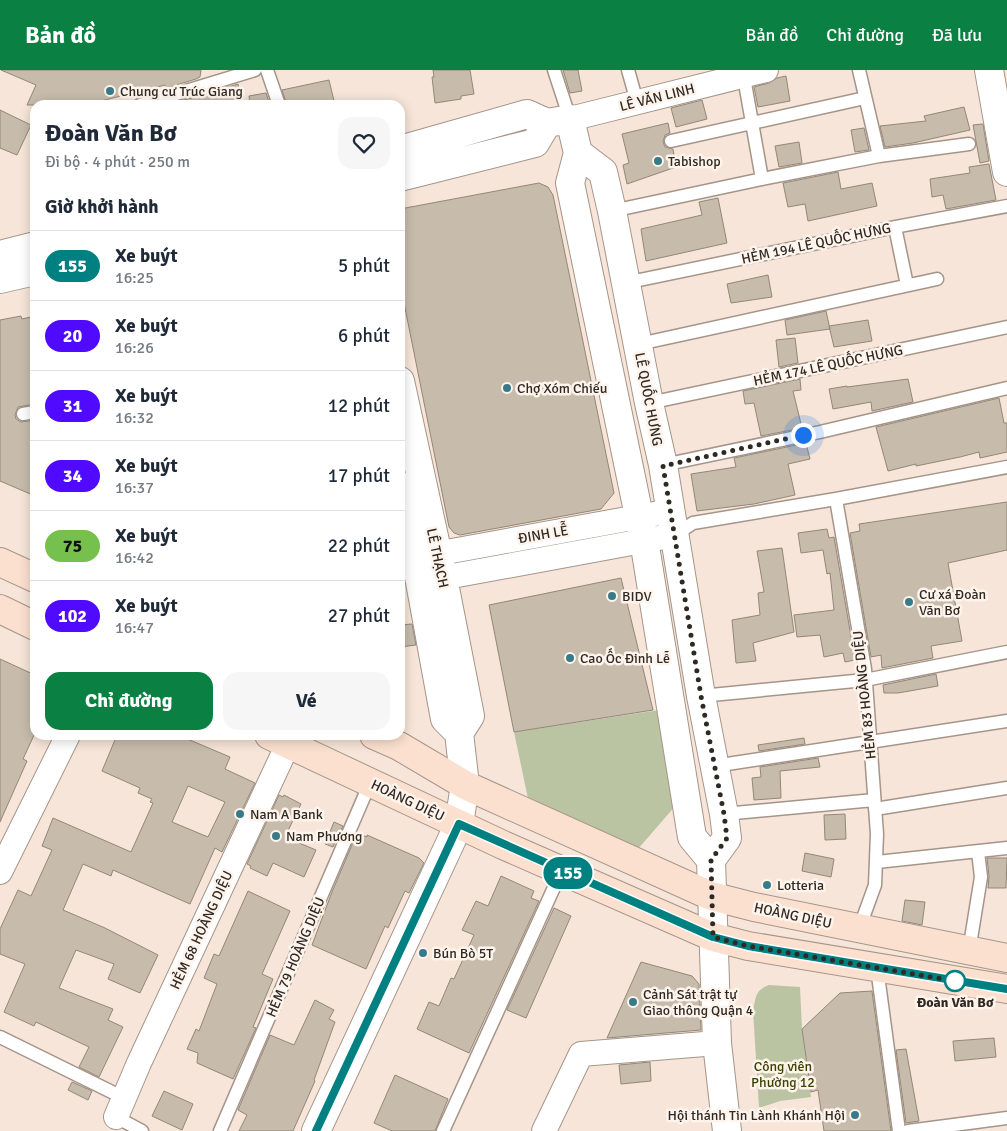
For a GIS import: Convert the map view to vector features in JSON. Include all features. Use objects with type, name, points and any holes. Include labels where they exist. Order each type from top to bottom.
[{"type":"main road","points":[[0,562],[30,576]]},
{"type":"main road","points":[[0,609],[30,624]]},
{"type":"main road","name":"HOÀNG DIỆU","points":[[278,740],[459,824],[713,937],[748,946],[1007,989]]},
{"type":"main road","name":"HOÀNG DIỆU","points":[[385,740],[465,785],[712,896],[754,908],[1007,958]]},
{"type":"street","points":[[989,70],[1007,172]]},
{"type":"street","name":"LÊ VĂN LINH","points":[[558,121],[751,72]]},
{"type":"street","points":[[405,149],[527,114],[558,121],[578,153],[570,183],[641,528],[692,837],[711,860],[717,1044],[727,1131]]},
{"type":"street","points":[[405,176],[535,143],[558,121]]},
{"type":"street","name":"LÊ QUỐC HƯNG","points":[[578,153],[603,172],[649,403],[663,466],[679,523],[701,696],[727,838],[711,860]]},
{"type":"street","points":[[0,255],[30,247]]},
{"type":"street","points":[[0,279],[30,272]]},
{"type":"street","name":"LÊ THẠCH","points":[[316,1131],[459,824],[465,785],[459,733],[445,719],[429,568],[405,413]]},
{"type":"street","name":"LÊ THẠCH","points":[[405,500],[429,568]]},
{"type":"street","name":"ÐINH LỄ","points":[[429,568],[641,528],[679,523]]},
{"type":"street","points":[[670,700],[701,696]]},
{"type":"street","points":[[0,872],[66,740]]},
{"type":"street","name":"HẺM 68 HOÀNG DIỆU","points":[[120,1108],[278,740]]},
{"type":"street","points":[[544,1131],[581,1054],[717,1044]]},
{"type":"lane","points":[[156,100],[255,70]]},
{"type":"lane","points":[[267,70],[276,100]]},
{"type":"lane","points":[[554,70],[558,121]]},
{"type":"lane","points":[[628,70],[637,102]]},
{"type":"lane","points":[[859,70],[879,156]]},
{"type":"lane","points":[[751,72],[752,123],[762,179]]},
{"type":"lane","points":[[671,141],[865,98]]},
{"type":"lane","points":[[612,211],[879,156],[968,144]]},
{"type":"lane","name":"HẺM 194 LÊ QUỐC HƯNG","points":[[626,283],[895,227],[1007,206]]},
{"type":"lane","points":[[895,227],[907,285]]},
{"type":"lane","points":[[638,344],[938,279]]},
{"type":"lane","name":"HẺM 174 LÊ QUỐC HƯNG","points":[[649,403],[1007,327]]},
{"type":"lane","points":[[663,466],[820,432],[1007,388]]},
{"type":"lane","points":[[679,523],[836,499],[1007,467]]},
{"type":"lane","name":"HẺM 83 HOÀNG DIỆU","points":[[836,499],[864,669],[875,804],[875,885],[859,929]]},
{"type":"lane","points":[[701,696],[865,680],[1007,652]]},
{"type":"lane","points":[[714,766],[1007,721]]},
{"type":"lane","name":"HẺM 79 HOÀNG DIỆU","points":[[220,1131],[370,782]]},
{"type":"lane","points":[[724,814],[875,804],[1007,788]]},
{"type":"lane","points":[[876,862],[1007,848]]},
{"type":"lane","points":[[969,951],[981,878],[978,852]]},
{"type":"lane","points":[[443,1131],[562,870]]},
{"type":"lane","points":[[877,968],[899,1131]]},
{"type":"lane","points":[[0,1037],[120,1108],[142,1131]]},
{"type":"lane","points":[[908,1131],[1007,1118]]},
{"type":"green space","points":[[666,709],[683,797],[638,849],[530,808],[514,732]]},
{"type":"green space","name":"Công viên Phường 12","points":[[769,985],[800,987],[802,1029],[811,1097],[780,1101],[759,1108],[753,1010],[759,992]]},
{"type":"building","points":[[1,70],[201,70],[200,77],[166,88],[165,85],[105,100],[30,100],[30,105],[27,105],[36,85]]},
{"type":"building","points":[[433,70],[470,70],[474,94],[461,96],[461,99],[435,103]]},
{"type":"building","points":[[563,70],[578,70],[582,91],[570,93]]},
{"type":"building","points":[[786,76],[790,101],[758,107],[754,87]]},
{"type":"building","points":[[329,80],[334,100],[285,100],[282,90]]},
{"type":"building","points":[[238,84],[242,100],[184,100]]},
{"type":"building","points":[[266,93],[268,100],[249,100],[249,96]]},
{"type":"building","points":[[702,100],[707,119],[676,127],[671,108]]},
{"type":"building","points":[[964,107],[970,130],[913,143],[885,147],[880,126],[926,121],[924,116]]},
{"type":"building","points":[[0,110],[30,125],[17,155],[0,148]]},
{"type":"building","points":[[668,123],[670,133],[665,135],[663,142],[665,147],[673,149],[676,167],[627,184],[623,165],[629,163],[622,134]]},
{"type":"building","points":[[983,124],[989,161],[980,163],[973,125]]},
{"type":"building","points":[[864,128],[869,150],[855,152],[851,130]]},
{"type":"building","points":[[799,142],[802,163],[779,167],[775,146]]},
{"type":"building","points":[[989,164],[996,200],[946,209],[943,195],[932,197],[930,179],[970,173],[969,167]]},
{"type":"building","points":[[838,172],[841,189],[872,183],[877,206],[808,221],[805,204],[788,207],[783,183]]},
{"type":"building","name":"Chợ Xóm Chiếu","points":[[539,183],[548,187],[553,195],[614,493],[601,509],[460,535],[454,533],[449,527],[405,308],[405,208]]},
{"type":"building","points":[[718,198],[727,243],[646,261],[641,229],[702,215],[699,202]]},
{"type":"building","points":[[768,275],[772,297],[731,303],[727,284]]},
{"type":"building","points":[[826,311],[830,329],[787,335],[785,320]]},
{"type":"building","points":[[21,316],[22,319],[30,317],[30,405],[18,407],[15,415],[16,419],[21,422],[30,421],[30,494],[0,481],[0,320]]},
{"type":"building","points":[[868,320],[872,341],[834,347],[829,326]]},
{"type":"building","points":[[795,338],[798,363],[779,367],[776,340]]},
{"type":"building","points":[[800,379],[801,390],[793,391],[802,428],[761,436],[754,403],[745,404],[743,391]]},
{"type":"building","points":[[908,379],[913,402],[872,411],[871,402],[833,409],[829,389]]},
{"type":"building","points":[[999,398],[1004,423],[1007,423],[1007,452],[980,458],[979,452],[888,471],[876,427]]},
{"type":"building","points":[[806,443],[810,459],[788,464],[795,495],[754,504],[697,511],[691,474],[736,467],[734,458]]},
{"type":"building","name":"Cư xá Đoàn Văn Bơ","points":[[1007,502],[1007,550],[948,563],[962,641],[931,646],[933,658],[882,668],[881,655],[871,657],[850,533],[860,531],[859,524]]},
{"type":"building","points":[[827,529],[829,538],[834,537],[855,660],[845,662],[843,653],[824,657],[820,635],[797,637],[794,615],[834,610],[830,573],[827,574],[823,550],[801,553],[798,533]]},
{"type":"building","points":[[782,548],[794,632],[753,643],[756,661],[736,663],[732,620],[760,615],[758,593],[764,592],[757,551]]},
{"type":"building","name":"Cao Ốc Đinh Lễ","points":[[621,578],[653,710],[514,732],[489,605]]},
{"type":"building","points":[[412,624],[416,645],[405,646],[405,625]]},
{"type":"building","points":[[0,659],[30,673],[30,740],[32,740],[23,759],[27,761],[0,822]]},
{"type":"building","points":[[936,674],[938,686],[898,693],[884,693],[883,685]]},
{"type":"building","points":[[804,738],[805,744],[759,751],[758,745]]},
{"type":"building","points":[[115,740],[190,740],[230,757],[225,769],[255,783],[222,852],[215,848],[190,904],[113,870],[111,876],[83,864],[63,910],[105,928],[158,955],[140,993],[108,979],[114,964],[76,950],[59,988],[113,1009],[108,1020],[123,1027],[99,1077],[79,1067],[89,1047],[36,1022],[34,1026],[4,1012],[25,964],[0,954],[0,929],[18,890],[31,896],[52,850],[42,846],[53,818],[131,852],[153,803],[150,802],[152,799],[138,793],[140,788],[102,771]],"holes":[[[188,786],[225,802],[208,837],[172,822]]]},
{"type":"building","points":[[818,758],[820,767],[780,771],[781,798],[754,800],[752,778],[761,777],[760,767]]},
{"type":"building","points":[[279,795],[283,797],[284,795],[301,804],[285,837],[316,850],[304,877],[273,863],[267,876],[250,868],[251,866],[247,864]]},
{"type":"building","points":[[845,814],[846,839],[825,840],[824,815]]},
{"type":"building","points":[[334,822],[343,826],[333,847],[325,844]]},
{"type":"building","points":[[357,833],[367,837],[367,835],[419,858],[424,863],[409,893],[405,891],[388,928],[385,926],[366,969],[312,945]]},
{"type":"building","points":[[805,853],[834,859],[831,877],[802,871]]},
{"type":"building","points":[[987,858],[1007,858],[1006,888],[988,888]]},
{"type":"building","points":[[501,876],[534,891],[531,898],[539,901],[469,1053],[417,1029],[429,1002],[439,1006],[451,978],[454,979],[474,935],[462,930],[476,901],[488,906]]},
{"type":"building","points":[[248,891],[290,911],[262,974],[273,979],[253,1027],[256,1028],[233,1079],[197,1063],[198,1053],[187,1049],[196,1029],[199,1031],[217,984],[204,978],[214,954],[219,956]]},
{"type":"building","points":[[905,900],[925,902],[922,925],[902,921]]},
{"type":"building","points":[[554,908],[571,916],[526,1018],[507,1010]]},
{"type":"building","points":[[641,962],[692,976],[699,984],[701,1030],[607,1038]]},
{"type":"building","points":[[872,991],[891,1131],[824,1131],[818,1090],[811,1092],[802,1029],[840,993]]},
{"type":"building","points":[[315,1000],[334,1010],[329,1019],[335,1022],[315,1081],[293,1131],[239,1131],[247,1115],[238,1110],[270,1035],[294,1045]]},
{"type":"building","points":[[994,1038],[996,1057],[955,1061],[953,1041]]},
{"type":"building","points":[[906,1049],[919,1121],[906,1123],[896,1050]]},
{"type":"building","points":[[650,1062],[651,1081],[621,1084],[619,1065]]},
{"type":"building","points":[[395,1075],[448,1099],[435,1131],[392,1131],[374,1123]]},
{"type":"building","points":[[72,1082],[92,1091],[88,1100],[68,1090]]},
{"type":"building","points":[[164,1091],[193,1104],[182,1130],[152,1116]]},
{"type":"bus line","name":"155","points":[[316,1131],[459,824],[713,937],[748,946],[1007,989]]},
{"type":"place","name":"Chung cư Trúc Giang","points":[[110,91]]},
{"type":"place","name":"Tabishop","points":[[658,161]]},
{"type":"place","name":"Chợ Xóm Chiếu","points":[[507,388]]},
{"type":"place","name":"BIDV","points":[[612,596]]},
{"type":"place","name":"Cư xá Đoàn Văn Bơ","points":[[909,602]]},
{"type":"place","name":"Cao Ốc Đinh Lễ","points":[[570,658]]},
{"type":"place","name":"Nam A Bank","points":[[240,814]]},
{"type":"place","name":"Nam Phương","points":[[276,836]]},
{"type":"place","name":"Lotteria","points":[[767,885]]},
{"type":"place","name":"Bún Bò 5T","points":[[423,953]]},
{"type":"place","name":"Đoàn Văn Bơ","points":[[955,981]]},
{"type":"place","name":"Cảnh Sát trật tự Giao thông Quận 4","points":[[633,1002]]},
{"type":"place","name":"Hội thánh Tin Lành Khánh Hội","points":[[855,1115]]},
{"type":"route","points":[[803,435],[663,466],[701,696],[727,838],[711,860],[713,937],[748,946],[955,981]]}]
